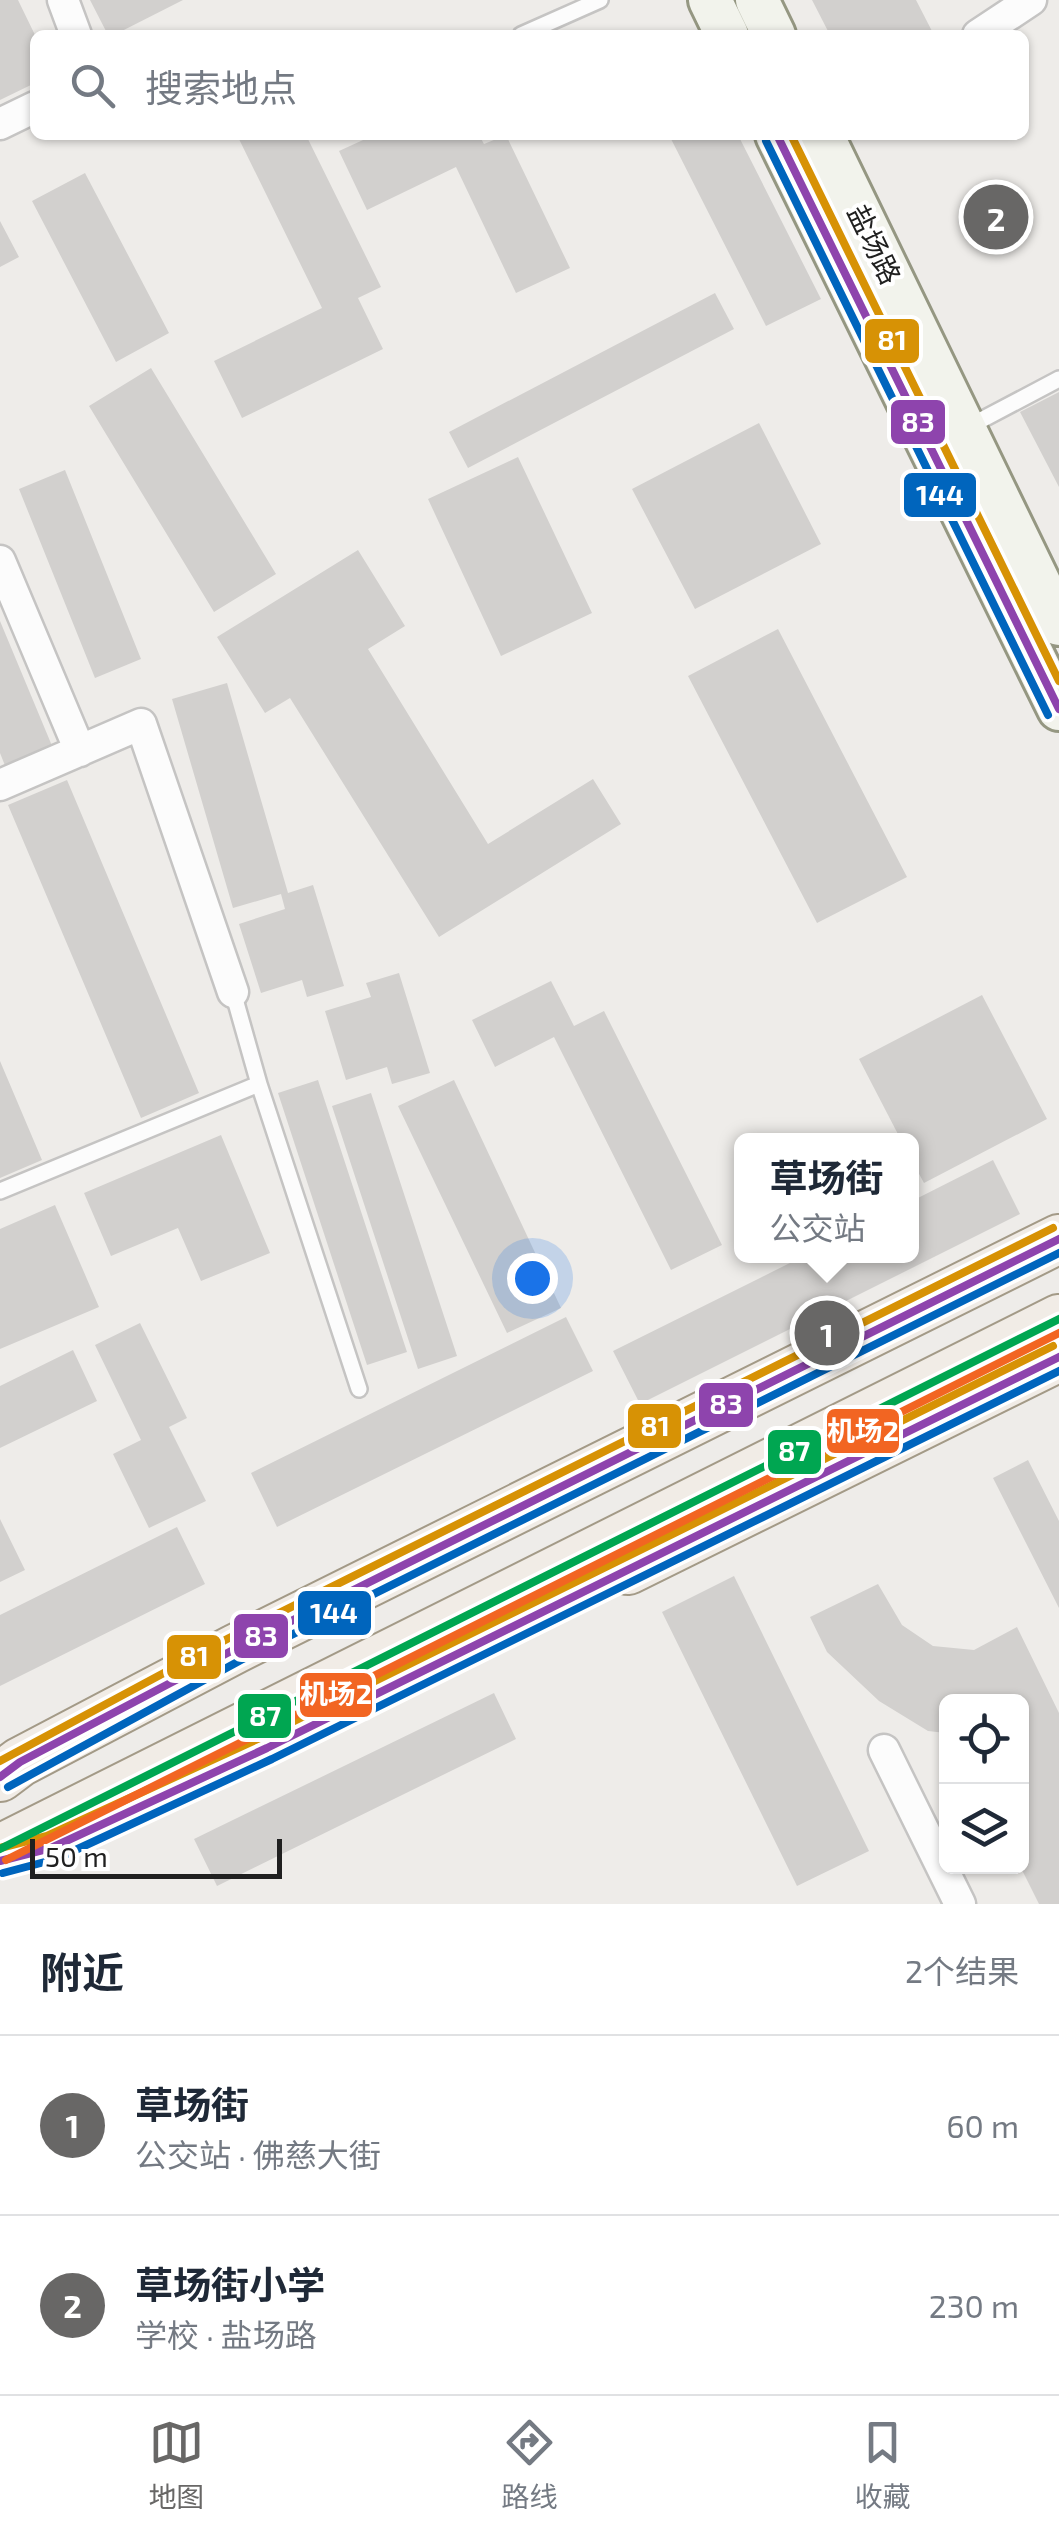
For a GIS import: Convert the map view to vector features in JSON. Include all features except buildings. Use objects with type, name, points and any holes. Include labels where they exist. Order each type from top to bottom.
[{"type":"main road","points":[[710,0],[725,30]]},
{"type":"main road","points":[[757,0],[772,30]]},
{"type":"main road","name":"盐场路","points":[[778,140],[1059,709]]},
{"type":"main road","name":"盐场路","points":[[826,140],[1059,624]]},
{"type":"main road","points":[[0,1778],[20,1762],[235,1649],[1059,1239]]},
{"type":"main road","points":[[0,1798],[1059,1271]]},
{"type":"main road","points":[[0,1848],[273,1716],[802,1444],[1059,1320]]},
{"type":"main road","points":[[0,1861],[51,1848],[267,1748],[1059,1358]]},
{"type":"street","points":[[63,0],[74,30]]},
{"type":"street","points":[[984,30],[1011,6]]},
{"type":"street","points":[[0,124],[30,109]]},
{"type":"street","points":[[0,560],[80,750]]},
{"type":"street","points":[[0,785],[141,724],[233,992]]},
{"type":"street","points":[[884,1750],[960,1904]]},
{"type":"lane","points":[[532,30],[600,0]]},
{"type":"lane","points":[[964,429],[1059,380]]},
{"type":"lane","points":[[233,992],[259,1084],[359,1389]]},
{"type":"lane","points":[[0,1191],[259,1084]]},
{"type":"transit line","name":"83","points":[[779,140],[1059,709]]},
{"type":"transit line","name":"81","points":[[793,140],[1059,681]]},
{"type":"transit line","name":"144","points":[[766,141],[1048,715]]},
{"type":"transit line","name":"81","points":[[0,1761],[229,1638],[1053,1228]]},
{"type":"transit line","name":"83","points":[[0,1777],[20,1762],[235,1649],[1059,1239]]},
{"type":"transit line","name":"144","points":[[8,1787],[241,1660],[1059,1253]]},
{"type":"transit line","name":"87","points":[[0,1849],[1059,1319]]},
{"type":"transit line","name":"机场2","points":[[6,1860],[1059,1333]]},
{"type":"transit line","name":"81","points":[[0,1848],[47,1836],[262,1737],[1053,1346]]},
{"type":"transit line","name":"83","points":[[0,1861],[51,1848],[267,1748],[1059,1357]]},
{"type":"transit line","name":"144","points":[[3,1873],[56,1859],[272,1759],[1059,1371]]},
{"type":"place","name":"草场街小学","points":[[996,217]]},
{"type":"place","name":"草场街","points":[[827,1333]]}]
